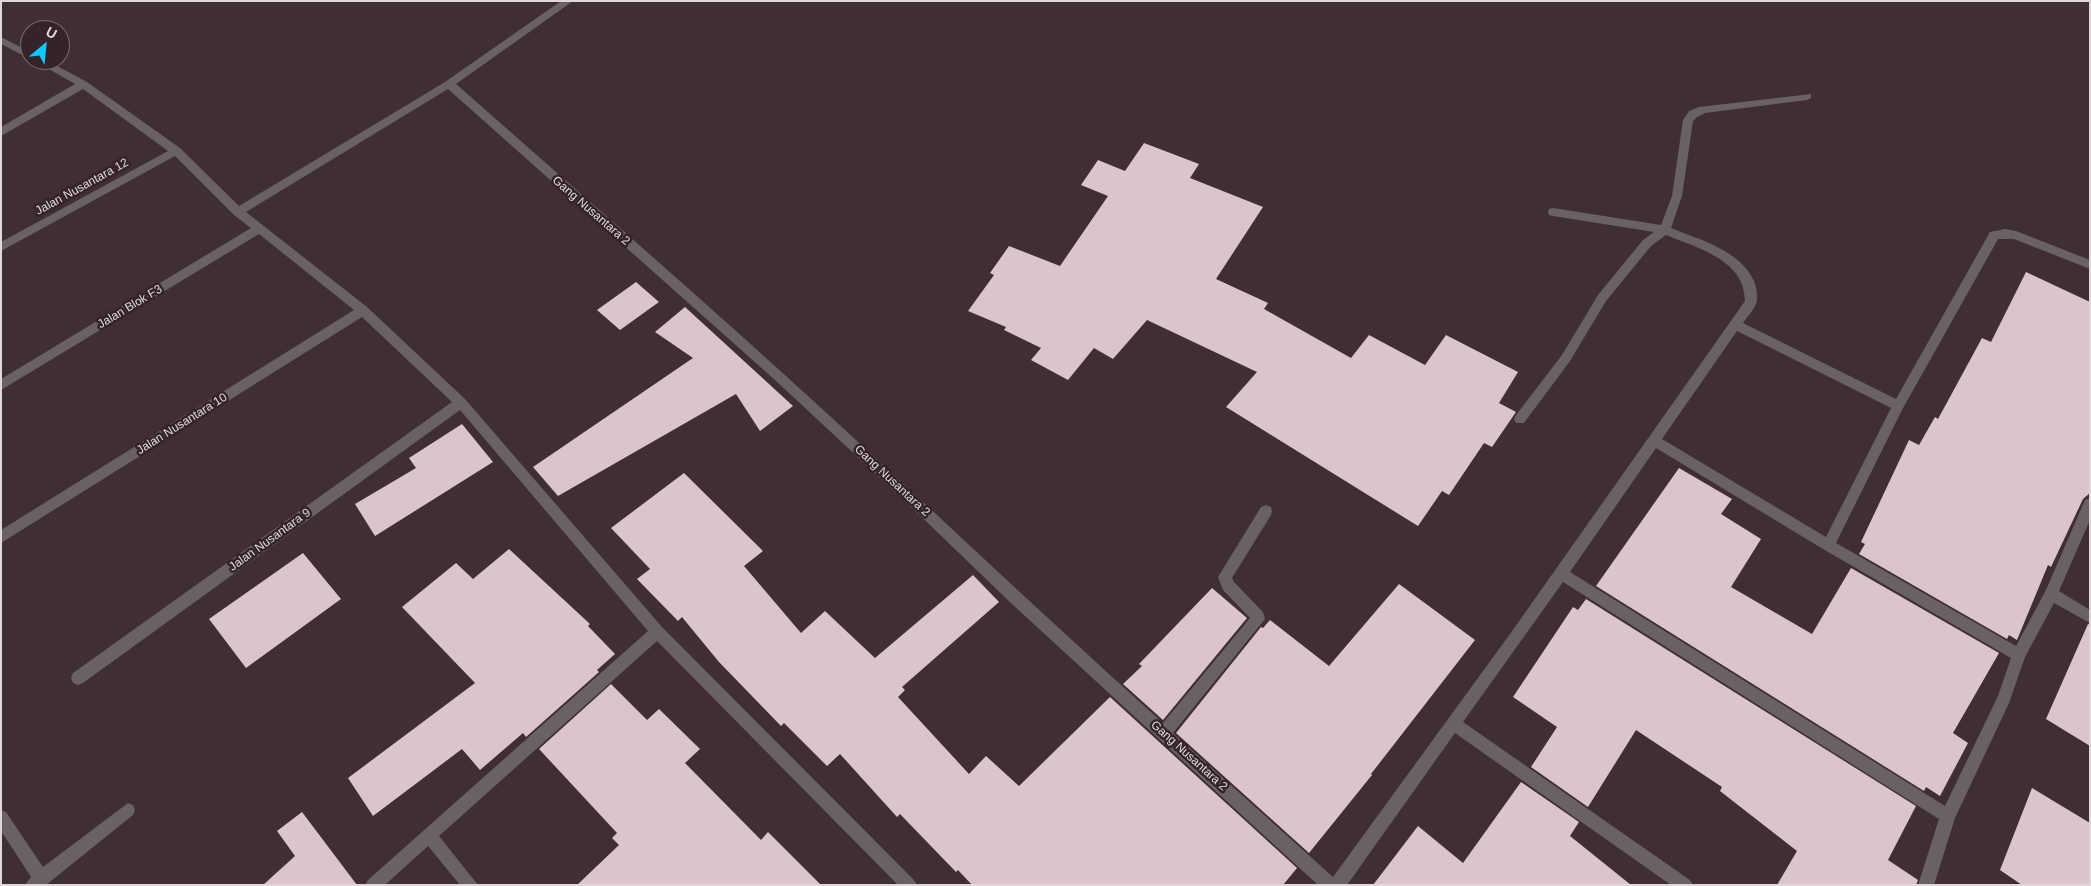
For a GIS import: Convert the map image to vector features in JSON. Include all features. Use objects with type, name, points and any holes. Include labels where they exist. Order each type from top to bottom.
[{"type":"street","points":[[238,212],[448,84],[568,1]]},
{"type":"street","points":[[1,40],[20,50]]},
{"type":"street","points":[[57,70],[83,84],[176,151],[259,230],[363,310],[461,403],[658,632],[909,885]]},
{"type":"street","points":[[1,132],[83,84]]},
{"type":"street","name":"Gang Nusantara 2","points":[[448,84],[779,377],[910,497],[1018,601],[1330,885]]},
{"type":"street","points":[[1520,419],[1566,358],[1602,298],[1647,243],[1665,230],[1677,196],[1688,120],[1693,114],[1703,110],[1806,96]]},
{"type":"street","name":"Jalan Nusantara 12","points":[[1,247],[176,151]]},
{"type":"street","points":[[1337,885],[1561,574],[1751,302],[1750,286],[1742,273],[1723,255],[1665,230],[1553,212]]},
{"type":"street","name":"Jalan Blok F3","points":[[1,384],[259,230]]},
{"type":"street","points":[[1828,545],[1898,406],[1994,235],[2005,233],[2016,235],[2090,265]]},
{"type":"street","name":"Jalan Nusantara 10","points":[[1,537],[363,310]]},
{"type":"street","points":[[1736,325],[1898,406]]},
{"type":"street","name":"Jalan Nusantara 9","points":[[78,678],[461,403]]},
{"type":"street","points":[[1654,440],[1828,545],[2019,655]]},
{"type":"street","points":[[1926,885],[1948,816],[2004,698],[2019,655],[2051,594],[2090,504]]},
{"type":"street","points":[[1164,733],[1258,619],[1258,616],[1228,586],[1225,577],[1266,511]]},
{"type":"street","points":[[1561,574],[1948,816]]},
{"type":"street","points":[[2051,594],[2090,617]]},
{"type":"street","points":[[373,885],[536,738],[658,632]]},
{"type":"street","points":[[1454,724],[1685,885]]},
{"type":"street","points":[[1,816],[37,882],[128,810]]},
{"type":"street","points":[[429,836],[470,885]]},
{"type":"building","points":[[1144,143],[1199,164],[1190,178],[1263,207],[1216,279],[1268,303],[1264,309],[1351,358],[1369,335],[1425,365],[1446,335],[1518,372],[1499,403],[1516,412],[1492,447],[1484,443],[1449,495],[1442,491],[1418,526],[1226,407],[1257,372],[1147,320],[1113,359],[1094,348],[1068,380],[1031,360],[1041,348],[1004,330],[1006,327],[968,311],[994,275],[990,273],[1009,246],[1060,266],[1108,196],[1081,185],[1098,160],[1125,171]]},
{"type":"building","points":[[2026,272],[2090,302],[2090,493],[2083,499],[2051,567],[2048,565],[2017,640],[2009,635],[2007,639],[1859,554],[1865,544],[1861,542],[1909,440],[1919,445],[1935,417],[1938,419],[1982,338],[1991,342]]},
{"type":"building","points":[[636,282],[659,302],[620,330],[597,310]]},
{"type":"building","points":[[685,307],[793,406],[760,431],[736,394],[558,496],[533,467],[693,358],[655,332]]},
{"type":"building","points":[[462,424],[493,462],[375,536],[355,504],[416,468],[409,458]]},
{"type":"building","points":[[1679,468],[1732,499],[1721,514],[1761,539],[1731,587],[1812,634],[1851,568],[1999,653],[1953,733],[1968,743],[1940,796],[1926,787],[1924,791],[1596,586]]},
{"type":"building","points":[[684,473],[763,551],[744,566],[801,633],[825,611],[875,658],[973,575],[999,602],[902,687],[905,690],[898,697],[969,774],[986,756],[1019,786],[1110,697],[1297,868],[1283,885],[972,885],[958,870],[956,872],[900,814],[897,817],[840,754],[827,766],[784,723],[781,726],[719,662],[682,617],[678,621],[637,579],[650,569],[611,528]]},
{"type":"building","points":[[509,549],[590,624],[588,626],[615,654],[597,670],[599,672],[526,737],[523,733],[480,770],[462,749],[373,816],[348,778],[475,683],[402,607],[456,563],[473,579]]},
{"type":"building","points":[[303,553],[341,599],[246,668],[209,619]]},
{"type":"building","points":[[1399,584],[1475,640],[1372,775],[1309,853],[1176,733],[1261,627],[1263,628],[1270,620],[1329,666]]},
{"type":"building","points":[[1212,588],[1247,618],[1163,720],[1123,684],[1142,666],[1139,664]]},
{"type":"building","points":[[1586,599],[1916,806],[1888,860],[1918,880],[1916,885],[1777,885],[1797,851],[1720,791],[1722,787],[1636,730],[1588,807],[1531,767],[1557,727],[1513,697],[1573,607],[1578,610]]},
{"type":"building","points":[[2088,624],[2090,625],[2090,746],[2046,719]]},
{"type":"building","points":[[611,684],[647,720],[659,709],[700,749],[685,763],[761,840],[768,832],[821,885],[577,885],[619,845],[612,838],[617,833],[539,749]]},
{"type":"building","points":[[1521,782],[1579,822],[1570,836],[1631,885],[1373,885],[1418,826],[1463,863]]},
{"type":"building","points":[[2032,788],[2090,823],[2090,885],[2022,885],[2000,870]]},
{"type":"building","points":[[302,812],[357,885],[263,885],[295,856],[277,831]]}]
